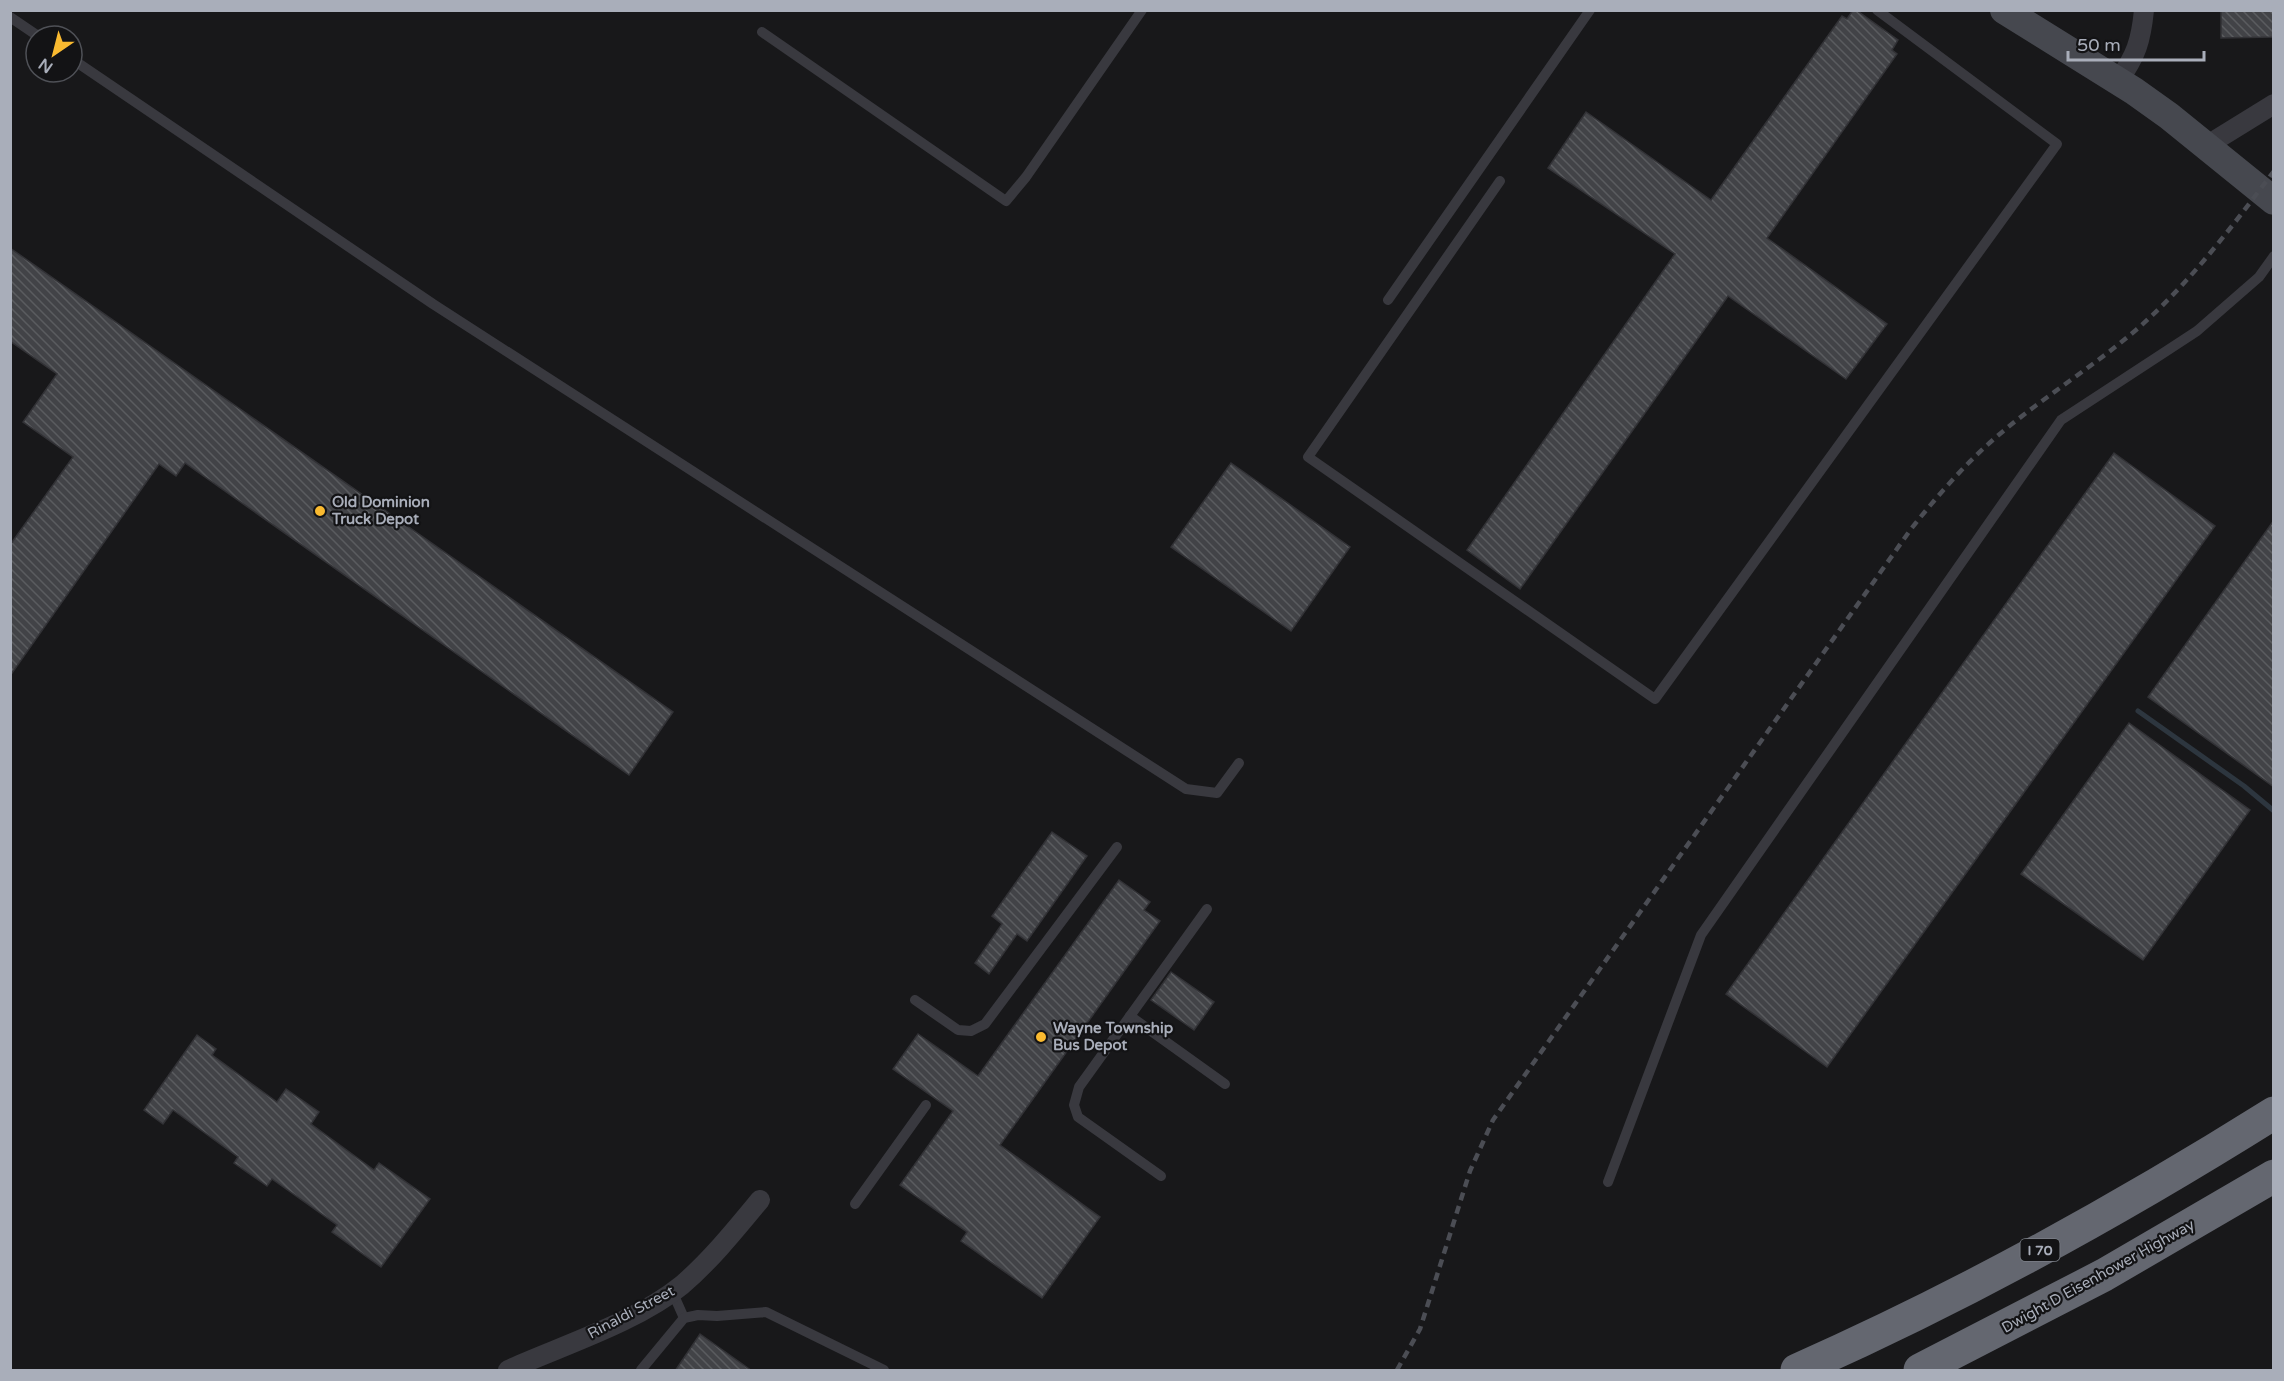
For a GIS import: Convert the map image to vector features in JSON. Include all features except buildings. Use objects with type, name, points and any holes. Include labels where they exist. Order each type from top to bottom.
[{"type":"highway","name":"I 70","points":[[1797,1371],[1918,1313],[2048,1246],[2139,1196],[2274,1113]]},
{"type":"highway","name":"Dwight D Eisenhower Highway","points":[[1920,1371],[2104,1275],[2274,1176]]},
{"type":"street","points":[[2004,10],[2160,109],[2274,201]]},
{"type":"street","points":[[2118,81],[2136,54],[2142,32],[2144,10]]},
{"type":"street","points":[[2206,146],[2274,104]]},
{"type":"street","name":"Rinaldi Street","points":[[508,1371],[619,1322],[681,1286],[714,1253],[760,1200]]},
{"type":"lane","points":[[762,32],[1006,201],[1026,177],[1142,10]]},
{"type":"lane","points":[[1388,300],[1590,10]]},
{"type":"lane","points":[[1500,181],[1308,457],[1655,699],[2057,144],[1877,10]]},
{"type":"lane","points":[[10,17],[24,26]]},
{"type":"lane","points":[[84,67],[433,304],[1186,789],[1217,793],[1239,763]]},
{"type":"lane","points":[[1608,1182],[1701,935],[2061,420],[2197,332],[2259,277],[2274,256]]},
{"type":"lane","points":[[915,1000],[958,1030],[971,1031],[985,1024],[1117,847]]},
{"type":"lane","points":[[1161,1176],[1078,1117],[1074,1105],[1079,1087],[1207,909]]},
{"type":"lane","points":[[1130,1016],[1225,1084]]},
{"type":"lane","points":[[855,1204],[926,1105]]},
{"type":"lane","points":[[672,1291],[684,1318]]},
{"type":"lane","points":[[641,1371],[684,1318],[698,1315],[717,1316],[766,1312],[884,1371]]},
{"type":"waterway","points":[[2138,711],[2244,786],[2274,811]]},
{"type":"railway","points":[[1397,1370],[1420,1329],[1470,1171],[1493,1120],[1911,529],[1965,466],[2003,431],[2118,345],[2156,312],[2209,254],[2274,171]]},
{"type":"place","name":"Old Dominion Truck Depot","points":[[320,511]]},
{"type":"place","name":"Wayne Township Bus Depot","points":[[1041,1037]]}]
